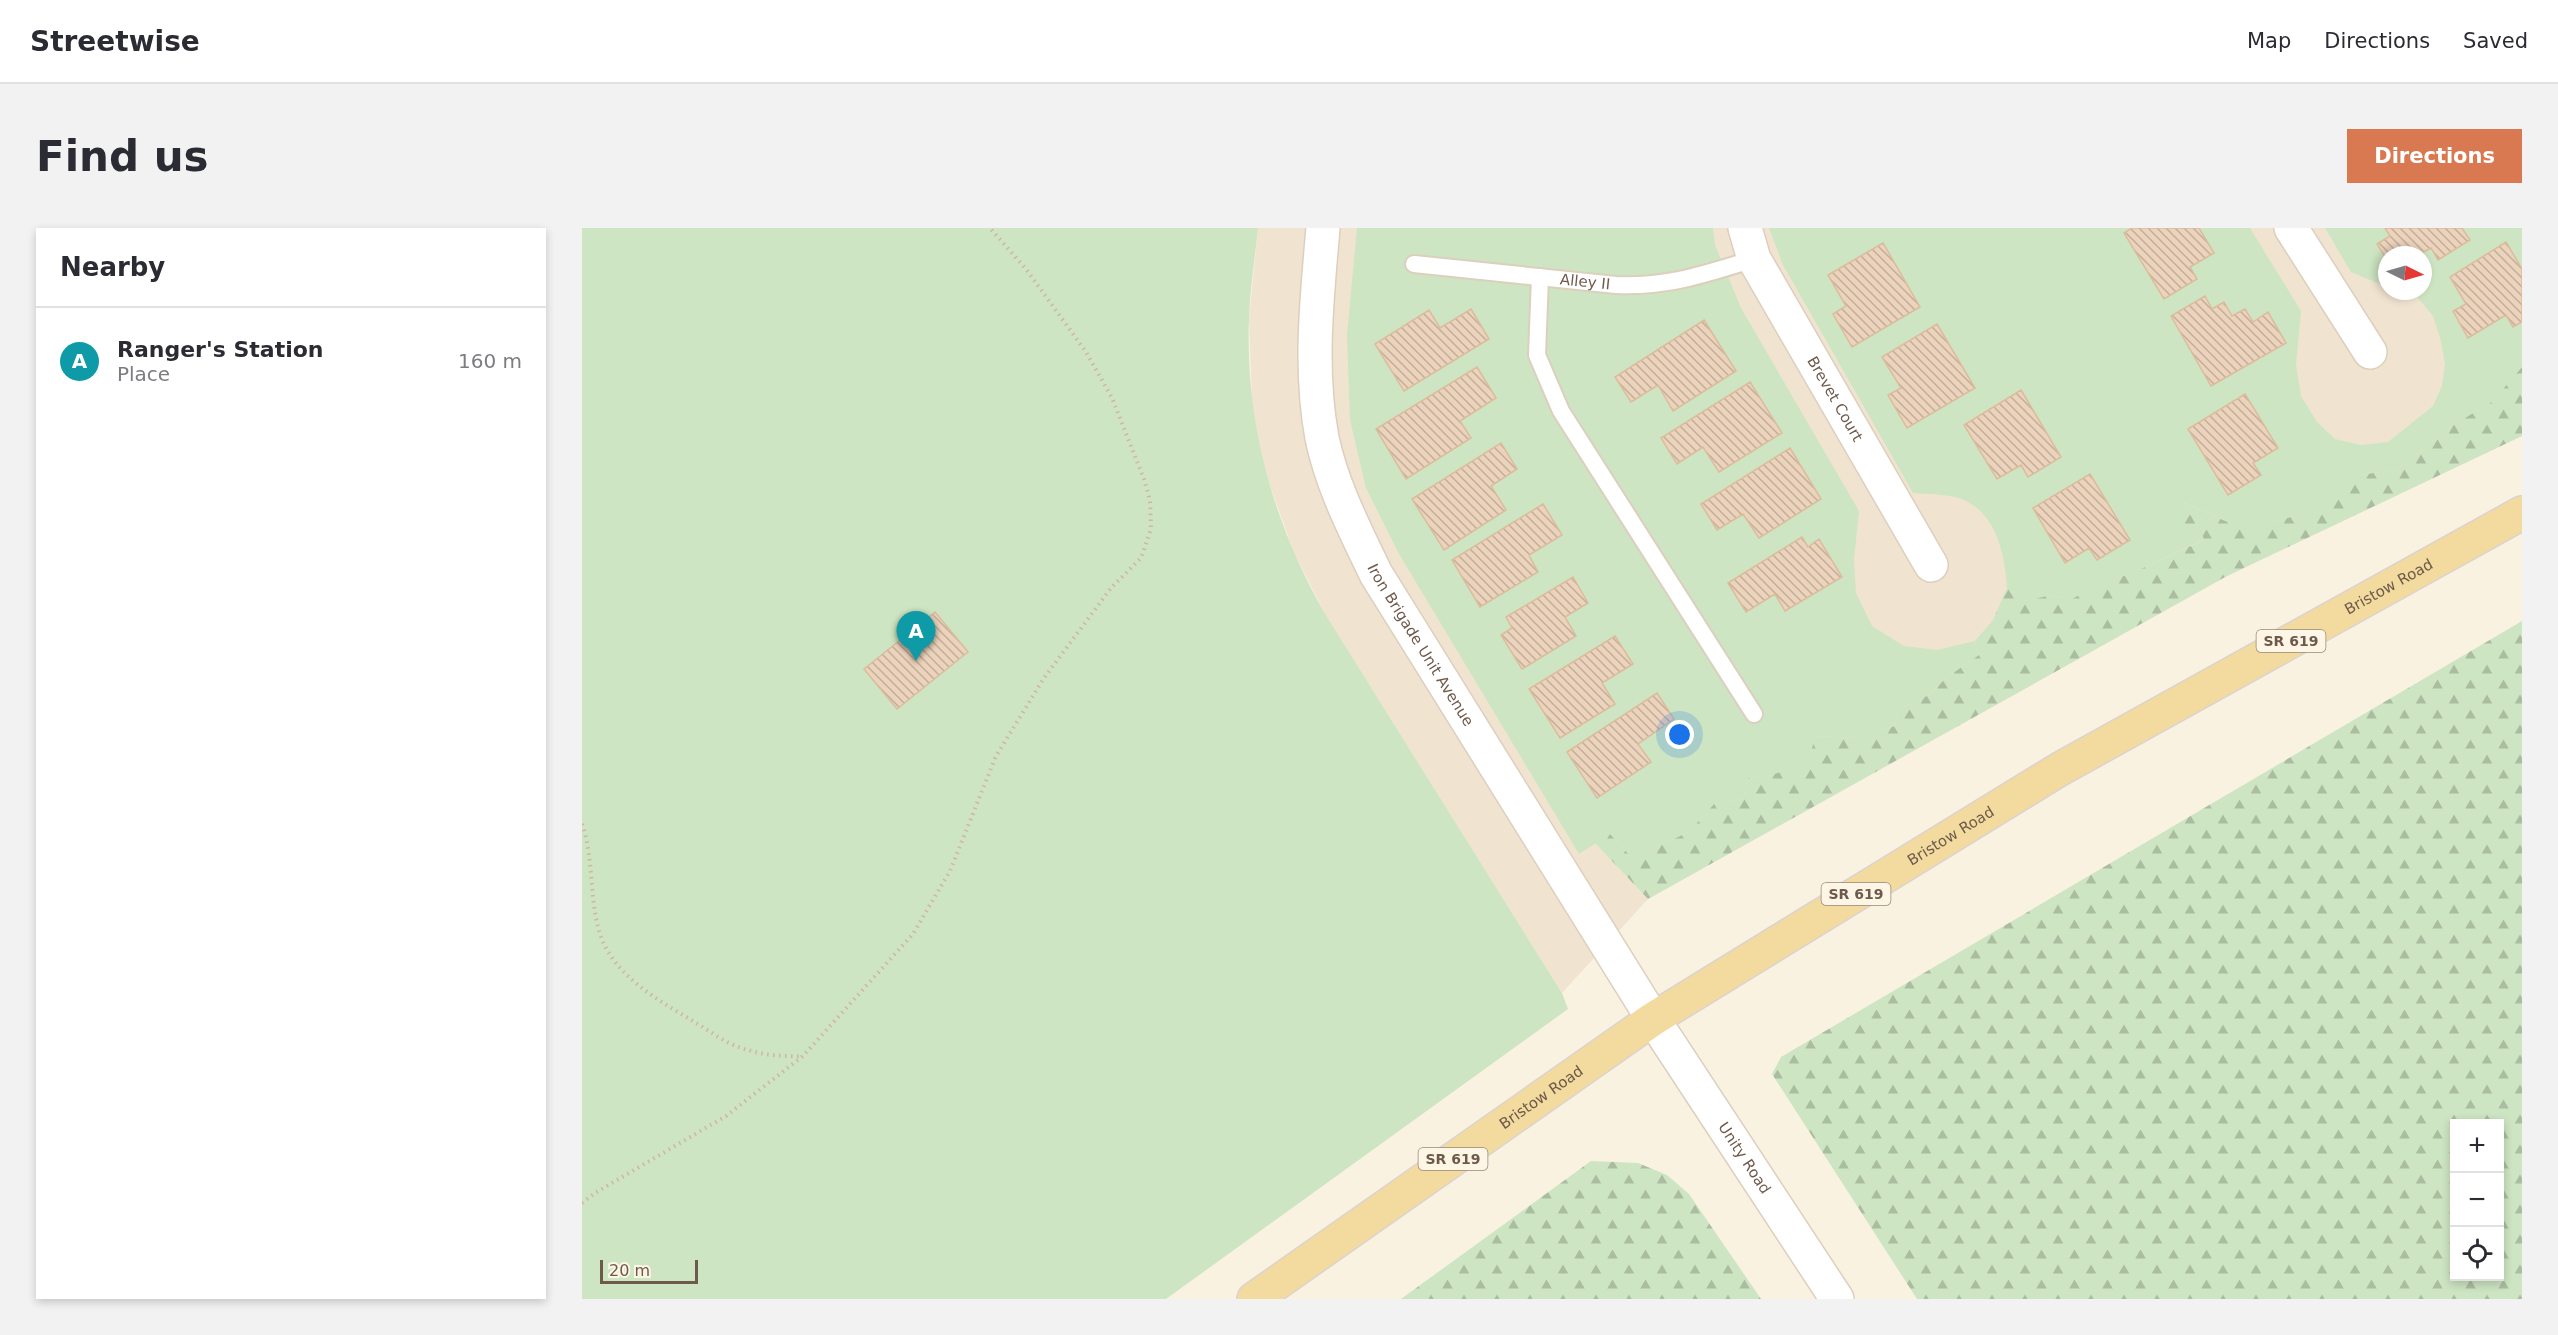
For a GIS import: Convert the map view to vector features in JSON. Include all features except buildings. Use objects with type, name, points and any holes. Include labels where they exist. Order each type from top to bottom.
[{"type":"main road","name":"Bristow Road","points":[[1254,1299],[1653,1019],[2060,768],[2522,513]]},
{"type":"street","name":"Iron Brigade Unit Avenue","points":[[1323,228],[1314,350],[1322,438],[1346,511],[1376,574],[1653,1019]]},
{"type":"street","name":"Brevet Court","points":[[1745,228],[1754,259],[1931,565]]},
{"type":"street","points":[[2291,228],[2370,352]]},
{"type":"street","name":"Unity Road","points":[[1653,1019],[1837,1299]]},
{"type":"lane","name":"Alley II","points":[[1414,264],[1646,286],[1680,282],[1754,259]]},
{"type":"lane","points":[[1540,277],[1537,355],[1561,411],[1754,714]]},
{"type":"path","points":[[582,1203],[595,1193],[726,1116],[803,1056],[913,934],[950,871],[996,756],[1044,678],[1111,588],[1141,558],[1151,529],[1150,500],[1112,398],[1086,352],[1026,269],[990,228]]},
{"type":"path","points":[[582,824],[588,840],[599,927],[605,948],[626,973],[654,997],[731,1044],[764,1054],[803,1056]]},
{"type":"shaded area","points":[[1258,228],[2522,228],[2522,436],[2227,576],[1648,899],[1562,993],[1324,612],[1293,550],[1262,463],[1252,402],[1249,319]]},
{"type":"green space","points":[[582,228],[1258,228],[1249,319],[1252,396],[1266,471],[1290,543],[1324,612],[1562,993],[1568,1009],[1166,1299],[582,1299]]},
{"type":"green space","points":[[1357,228],[1713,228],[1715,245],[1741,308],[1859,511],[1854,560],[1856,593],[1872,626],[1904,646],[1937,650],[1975,641],[1979,655],[1946,678],[1929,695],[1898,710],[1895,726],[1860,738],[1815,736],[1809,761],[1772,775],[1748,778],[1743,799],[1714,804],[1689,832],[1632,858],[1610,834],[1579,854],[1399,554],[1366,488],[1350,420],[1347,335]]},
{"type":"green space","points":[[1769,228],[2250,228],[2301,311],[2296,365],[2301,396],[2317,422],[2335,439],[2361,445],[2388,442],[2433,406],[2442,386],[2445,364],[2441,341],[2433,316],[2420,300],[2432,300],[2432,246],[2378,246],[2378,283],[2351,272],[2325,228],[2522,228],[2522,367],[2492,402],[2453,425],[2397,470],[2351,476],[2323,507],[2268,524],[2232,524],[2183,502],[2200,526],[2205,539],[2132,573],[2100,584],[2072,599],[2047,596],[2026,601],[2007,588],[2000,546],[1989,521],[1980,511],[1969,502],[1955,497],[1913,493],[1783,265]]},
{"type":"green space","points":[[2522,367],[2522,436],[2227,576],[1648,899],[1595,843],[1610,834],[1632,858],[1689,832],[1714,804],[1743,799],[1748,778],[1772,775],[1809,761],[1815,736],[1860,738],[1895,726],[1898,710],[1929,695],[1946,678],[1979,655],[1975,641],[1993,620],[2007,588],[2026,601],[2047,596],[2072,599],[2100,584],[2132,573],[2204,540],[2200,526],[2174,525],[2182,502],[2232,524],[2268,524],[2323,507],[2351,476],[2397,470],[2453,425],[2492,402]]},
{"type":"green space","points":[[2522,621],[2522,1299],[1917,1299],[1772,1074],[1781,1057]]},
{"type":"green space","points":[[1591,1161],[1638,1163],[1667,1175],[1689,1194],[1761,1299],[1401,1299]]},
{"type":"place","name":"Ranger's Station","points":[[916,661]]}]
